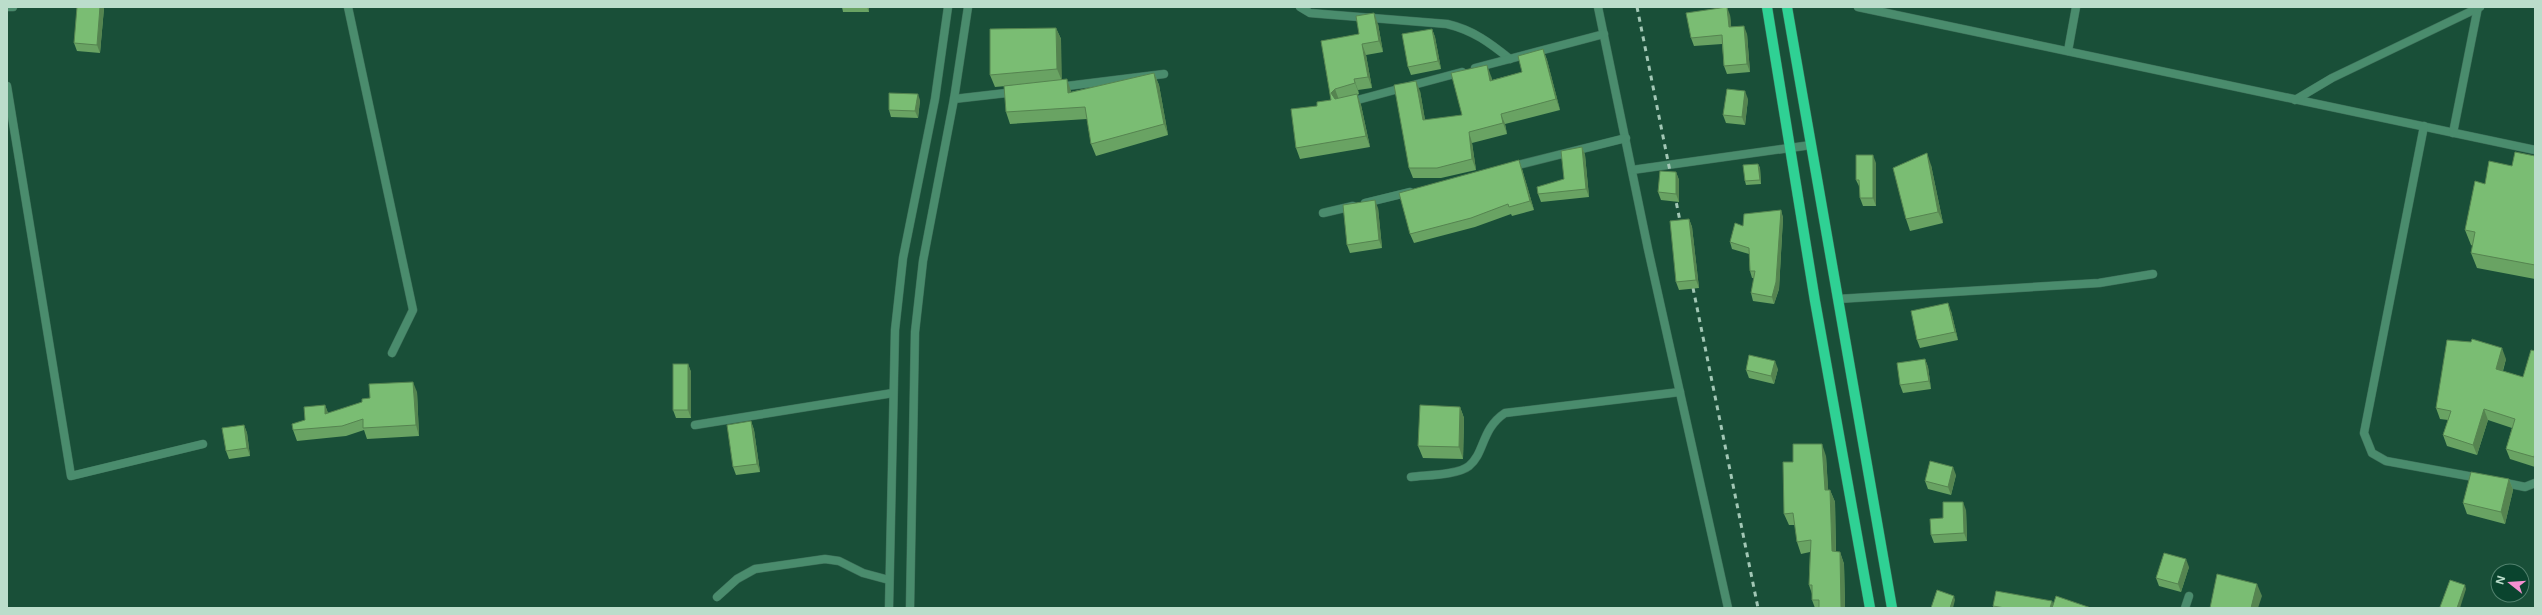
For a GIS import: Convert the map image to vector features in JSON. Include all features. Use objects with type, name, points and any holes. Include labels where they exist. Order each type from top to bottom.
[{"type":"main road","points":[[1767,7],[1870,608]]},
{"type":"main road","points":[[1787,7],[1892,608]]},
{"type":"street","points":[[348,7],[414,310],[392,353]]},
{"type":"street","points":[[888,608],[892,393],[903,258],[934,99],[948,7]]},
{"type":"street","points":[[910,608],[915,332],[923,260],[954,99],[968,7]]},
{"type":"street","points":[[1300,7],[1310,13],[1447,24],[1464,28],[1479,35],[1510,59]]},
{"type":"street","points":[[1598,7],[1680,392],[1728,608]]},
{"type":"street","points":[[1859,7],[2535,150]]},
{"type":"street","points":[[2068,51],[2076,7]]},
{"type":"street","points":[[2295,100],[2332,78],[2478,7]]},
{"type":"street","points":[[2453,133],[2478,7]]},
{"type":"street","points":[[1340,105],[1604,34]]},
{"type":"street","points":[[1053,88],[1164,74]]},
{"type":"street","points":[[7,86],[71,476],[203,444]]},
{"type":"street","points":[[954,99],[1024,91]]},
{"type":"street","points":[[2424,126],[2364,433],[2372,453],[2386,461],[2525,487],[2535,483]]},
{"type":"street","points":[[1502,169],[1626,138]]},
{"type":"street","points":[[1632,170],[1811,145]]},
{"type":"street","points":[[1323,213],[1416,190]]},
{"type":"street","points":[[1838,299],[2099,283],[2153,274]]},
{"type":"street","points":[[1411,477],[1459,470],[1468,466],[1475,459],[1488,428],[1505,413],[1680,392]]},
{"type":"street","points":[[695,425],[892,393]]},
{"type":"street","points":[[717,597],[737,579],[755,569],[825,559],[839,561],[864,573],[889,580]]},
{"type":"street","points":[[2185,608],[2189,596]]},
{"type":"building","points":[[77,7],[100,7],[97,45],[74,43]]},
{"type":"building","points":[[1727,7],[1729,27],[1744,26],[1747,64],[1724,66],[1722,35],[1691,38],[1686,13]]},
{"type":"building","points":[[1374,13],[1379,41],[1362,44],[1368,77],[1354,79],[1355,83],[1335,89],[1331,93],[1335,99],[1357,94],[1366,136],[1296,148],[1291,109],[1317,106],[1317,102],[1331,100],[1321,41],[1359,34],[1356,16]]},
{"type":"building","points":[[1056,28],[1057,69],[990,75],[990,29]]},
{"type":"building","points":[[1432,29],[1438,61],[1408,67],[1402,34]]},
{"type":"building","points":[[1543,49],[1556,99],[1501,114],[1503,123],[1469,132],[1472,159],[1437,168],[1409,168],[1394,85],[1416,81],[1423,120],[1462,115],[1451,73],[1487,65],[1490,81],[1522,72],[1518,56]]},
{"type":"building","points":[[1154,73],[1164,124],[1091,144],[1085,107],[1006,112],[1004,86],[1067,79],[1068,93]]},
{"type":"building","points":[[1727,89],[1745,91],[1742,117],[1723,115]]},
{"type":"building","points":[[889,93],[918,94],[915,111],[889,110]]},
{"type":"building","points":[[1582,147],[1586,189],[1538,194],[1537,187],[1564,179],[1561,151]]},
{"type":"building","points":[[2515,152],[2535,156],[2535,265],[2471,253],[2475,232],[2465,230],[2475,181],[2485,184],[2489,161],[2512,166]]},
{"type":"building","points":[[1927,153],[1938,212],[1906,219],[1893,168]]},
{"type":"building","points":[[1856,155],[1873,155],[1873,198],[1860,198],[1859,180],[1856,180]]},
{"type":"building","points":[[1519,160],[1530,201],[1509,207],[1508,204],[1471,218],[1410,234],[1399,193]]},
{"type":"building","points":[[1758,164],[1760,180],[1745,181],[1743,165]]},
{"type":"building","points":[[1660,171],[1676,172],[1676,194],[1658,192]]},
{"type":"building","points":[[1375,200],[1379,240],[1347,245],[1343,205]]},
{"type":"building","points":[[1781,210],[1776,282],[1772,297],[1751,293],[1755,271],[1750,271],[1749,248],[1730,242],[1735,223],[1743,226],[1744,214]]},
{"type":"building","points":[[1689,219],[1696,280],[1676,282],[1670,221]]},
{"type":"building","points":[[1948,303],[1955,332],[1917,340],[1911,311]]},
{"type":"building","points":[[2472,339],[2502,348],[2496,369],[2523,377],[2531,350],[2535,351],[2534,457],[2506,449],[2515,419],[2484,409],[2473,445],[2443,435],[2451,411],[2436,408],[2447,340],[2471,342]]},
{"type":"building","points":[[1749,355],[1775,361],[1771,376],[1746,370]]},
{"type":"building","points":[[1925,359],[1929,381],[1900,385],[1897,363]]},
{"type":"building","points":[[673,364],[688,364],[688,410],[673,410]]},
{"type":"building","points":[[413,382],[416,425],[363,428],[363,419],[342,426],[293,430],[292,424],[305,420],[304,407],[325,405],[325,414],[362,402],[362,399],[370,398],[369,384]]},
{"type":"building","points":[[1420,405],[1460,407],[1459,447],[1418,446]]},
{"type":"building","points":[[751,421],[757,464],[733,467],[727,425]]},
{"type":"building","points":[[244,425],[247,448],[226,451],[222,428]]},
{"type":"building","points":[[1793,444],[1822,444],[1825,490],[1830,490],[1832,551],[1840,552],[1841,608],[1819,608],[1819,600],[1812,600],[1812,585],[1809,585],[1811,540],[1797,542],[1793,513],[1784,514],[1783,462],[1793,462]]},
{"type":"building","points":[[1930,461],[1953,467],[1948,487],[1925,481]]},
{"type":"building","points":[[2471,472],[2509,479],[2501,512],[2463,503]]},
{"type":"building","points":[[1943,502],[1963,502],[1964,533],[1931,535],[1930,519],[1943,518]]},
{"type":"building","points":[[2164,553],[2186,559],[2178,584],[2156,578]]},
{"type":"building","points":[[2217,574],[2257,584],[2251,608],[2210,608]]},
{"type":"building","points":[[2450,580],[2465,585],[2457,608],[2442,608],[2440,607]]},
{"type":"building","points":[[1937,590],[1954,596],[1950,608],[1931,608]]},
{"type":"building","points":[[1996,591],[2052,601],[2050,608],[2005,608],[1993,606]]},
{"type":"building","points":[[2056,596],[2091,608],[2052,608]]},
{"type":"railway","points":[[1637,7],[1682,231]]},
{"type":"railway","points":[[1691,278],[1758,608]]}]
